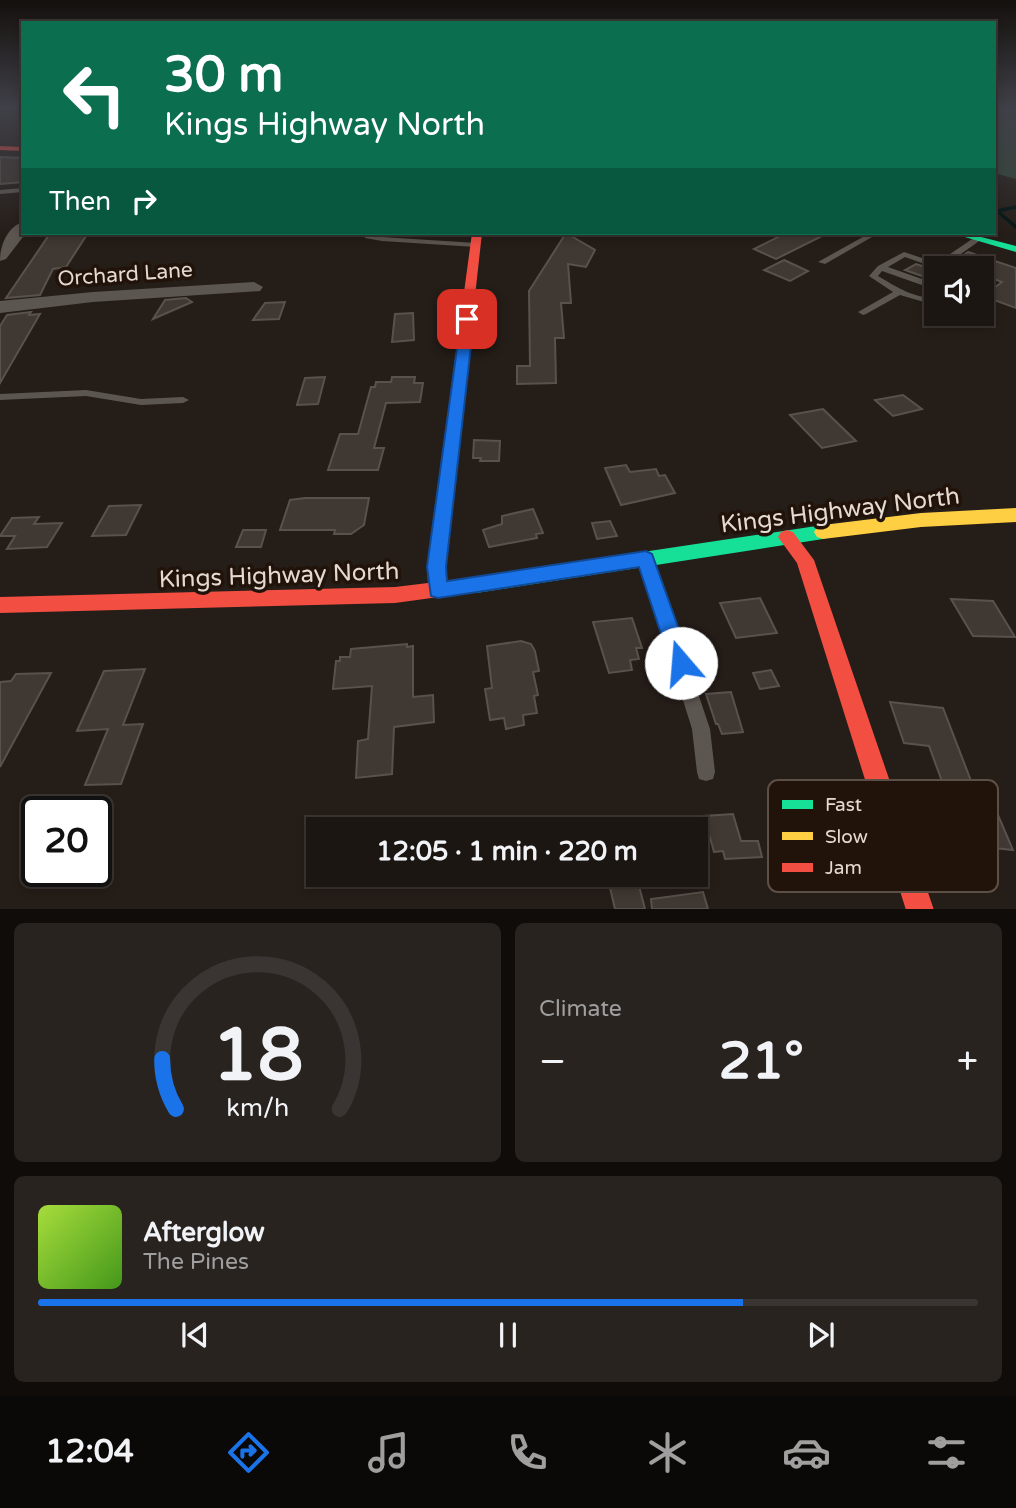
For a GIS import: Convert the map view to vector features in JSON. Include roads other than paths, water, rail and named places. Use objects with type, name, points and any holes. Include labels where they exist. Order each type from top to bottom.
[{"type":"street","points":[[0,256],[21,229]]},
{"type":"street","points":[[964,235],[1016,249]]},
{"type":"street","points":[[438,590],[436,567],[476,239]]},
{"type":"street","name":"Orchard Lane","points":[[0,307],[93,297],[254,288]]},
{"type":"street","name":"Kings Highway North","points":[[0,605],[372,596],[438,590],[891,523],[1016,515]]},
{"type":"street","points":[[787,537],[805,560],[877,780]]},
{"type":"street","points":[[914,892],[920,909]]},
{"type":"lane","points":[[0,192],[21,190]]},
{"type":"lane","points":[[367,235],[382,239],[476,239]]},
{"type":"lane","points":[[822,262],[871,235]]},
{"type":"lane","points":[[956,256],[978,239]]},
{"type":"lane","points":[[924,261],[904,254],[873,276],[899,292],[924,299]]},
{"type":"lane","points":[[881,268],[924,283]]},
{"type":"lane","points":[[863,312],[899,292]]},
{"type":"lane","points":[[0,397],[86,393],[141,402],[183,400]]},
{"type":"lane","points":[[646,559],[701,729],[706,772]]},
{"type":"waterway","points":[[1016,207],[997,211],[1016,227]]}]
